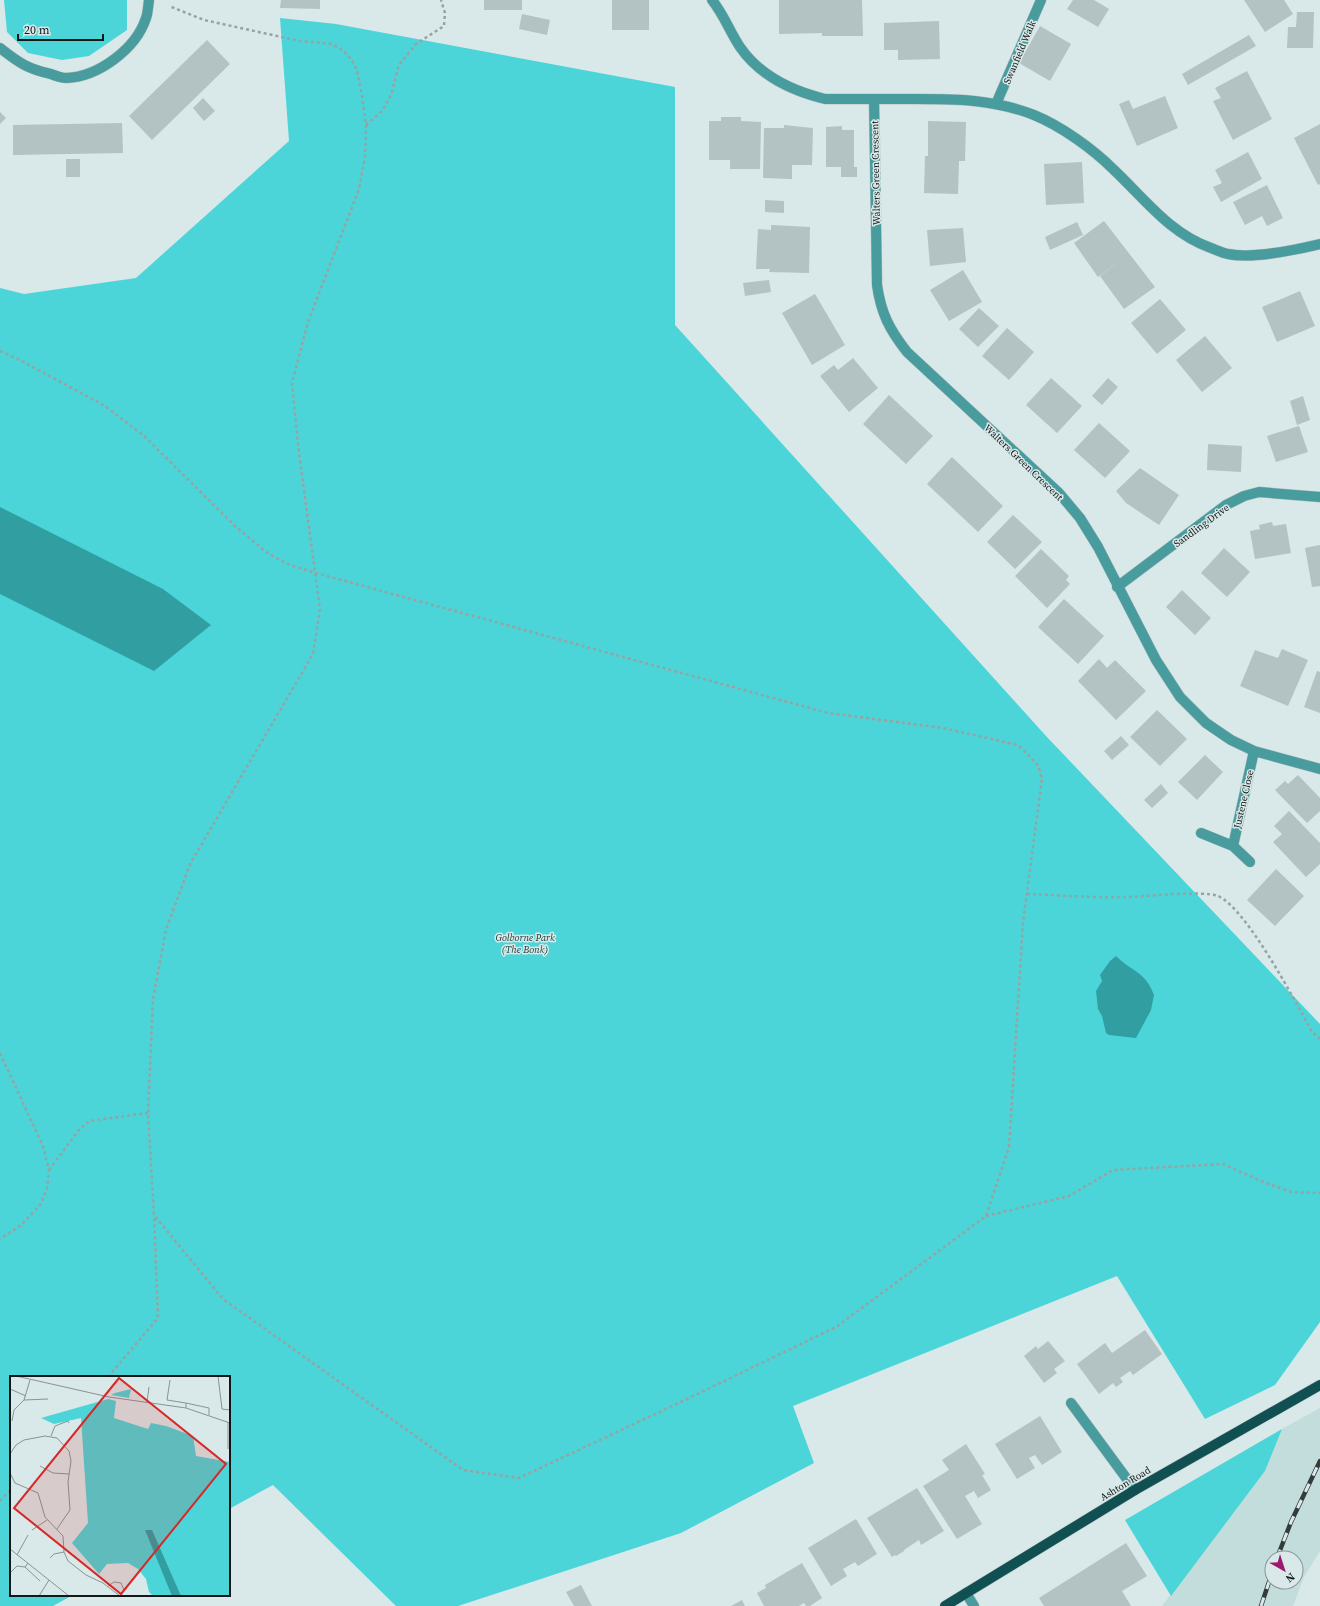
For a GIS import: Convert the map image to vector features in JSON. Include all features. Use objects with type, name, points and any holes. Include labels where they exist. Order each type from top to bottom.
[{"type":"main road","name":"Ashton Road","points":[[945,1606],[1135,1490],[1320,1385]]},
{"type":"street","points":[[0,48],[33,70],[65,78],[82,75],[102,68],[122,53],[139,33],[146,18],[149,0]]},
{"type":"street","points":[[712,0],[719,8],[740,47],[748,58],[785,86],[825,99],[966,99],[996,104],[1035,115],[1067,133],[1112,168],[1167,224],[1184,236],[1207,247],[1228,254],[1249,255],[1281,252],[1320,244]]},
{"type":"street","name":"Swanfield Walk","points":[[996,104],[1040,0]]},
{"type":"street","name":"Walters Green Crescent","points":[[874,100],[876,285],[884,318],[898,341],[907,352],[1059,493],[1080,518],[1098,547],[1117,587],[1156,660],[1180,697],[1206,723],[1231,740],[1254,751],[1310,768],[1320,769]]},
{"type":"street","name":"Sandling Drive","points":[[1117,587],[1226,505],[1244,496],[1259,492],[1320,497]]},
{"type":"street","name":"Justene Close","points":[[1233,846],[1254,751]]},
{"type":"street","points":[[1201,833],[1233,846],[1250,862]]},
{"type":"street","points":[[1071,1403],[1135,1490]]},
{"type":"street","points":[[966,1593],[974,1606]]},
{"type":"path","points":[[366,125],[382,111],[391,96],[400,65],[416,44],[444,26],[445,14],[441,0]]},
{"type":"path","points":[[109,1376],[158,1318],[148,1113],[153,999],[166,930],[190,864],[313,654],[320,609],[299,453],[292,383],[308,322],[359,189],[365,157],[366,125],[357,70],[344,51],[332,44],[300,41],[204,20],[167,6]]},
{"type":"path","points":[[0,352],[20,360],[105,406],[144,436],[236,527],[269,554],[290,565],[828,712],[944,728],[1018,744],[1038,765],[1042,780],[1023,922],[1009,1147],[986,1216]]},
{"type":"path","points":[[1027,894],[1122,897],[1203,894],[1217,896],[1232,906],[1260,943],[1312,1032],[1320,1039]]},
{"type":"path","points":[[0,1053],[43,1146],[48,1170],[47,1189],[40,1205],[20,1226],[0,1239]]},
{"type":"path","points":[[48,1170],[78,1131],[89,1121],[148,1113]]},
{"type":"path","points":[[154,1215],[223,1299],[462,1470],[519,1478],[836,1327],[986,1216],[1069,1196],[1113,1170],[1223,1164],[1261,1181],[1291,1192],[1320,1193]]},
{"type":"path","points":[[0,1501],[10,1490]]},
{"type":"shaded area","points":[[0,507],[163,589],[211,625],[154,671],[0,594]]},
{"type":"shaded area","points":[[1116,956],[1138,972],[1147,981],[1154,995],[1151,1010],[1136,1038],[1109,1035],[1106,1033],[1102,1016],[1098,1009],[1096,991],[1102,981],[1100,975],[1110,961]]},
{"type":"shaded area","points":[[1320,1408],[1320,1551],[1304,1577],[1304,1550],[1264,1550],[1264,1590],[1299,1590],[1293,1606],[1162,1606],[1265,1471],[1282,1429]]},
{"type":"green space","points":[[4,0],[127,0],[127,30],[89,56],[62,60],[28,53],[7,32]]},
{"type":"green space","name":"Golborne Park (The Bonk)","points":[[280,18],[336,24],[675,87],[675,325],[1046,736],[1320,1024],[1320,1322],[1275,1385],[1205,1419],[1117,1276],[793,1406],[814,1463],[681,1533],[458,1606],[396,1606],[273,1485],[230,1508],[230,1376],[10,1376],[10,1596],[71,1596],[53,1606],[0,1606],[0,288],[24,294],[136,278],[289,141]]},
{"type":"green space","points":[[1282,1429],[1265,1471],[1171,1596],[1125,1520]]},
{"type":"building","points":[[281,0],[320,0],[320,9],[280,8]]},
{"type":"building","points":[[484,0],[522,0],[522,10],[484,10]]},
{"type":"building","points":[[612,0],[649,0],[649,30],[612,30]]},
{"type":"building","points":[[779,0],[862,0],[863,36],[822,36],[822,33],[779,34]]},
{"type":"building","points":[[1073,0],[1094,0],[1109,9],[1098,27],[1067,9]]},
{"type":"building","points":[[1244,0],[1284,0],[1293,14],[1265,32]]},
{"type":"building","points":[[1297,12],[1314,12],[1313,48],[1287,48],[1288,27],[1296,27]]},
{"type":"building","points":[[522,14],[550,20],[547,35],[519,29]]},
{"type":"building","points":[[939,21],[940,59],[898,60],[898,50],[884,50],[884,23]]},
{"type":"building","points":[[1040,26],[1071,44],[1050,81],[1019,63]]},
{"type":"building","points":[[1249,35],[1256,46],[1188,85],[1182,74]]},
{"type":"building","points":[[207,40],[230,64],[152,140],[129,116]]},
{"type":"building","points":[[1247,71],[1272,119],[1233,140],[1213,101],[1221,98],[1215,88]]},
{"type":"building","points":[[1165,96],[1178,128],[1137,146],[1119,104],[1129,100],[1133,109]]},
{"type":"building","points":[[203,98],[215,111],[204,121],[193,108]]},
{"type":"building","points":[[0,112],[6,118],[0,124]]},
{"type":"building","points":[[721,117],[741,117],[741,121],[761,122],[760,169],[730,169],[730,160],[709,160],[709,121],[721,121]]},
{"type":"building","points":[[928,121],[966,122],[965,161],[959,161],[958,194],[924,193],[925,156],[928,156]]},
{"type":"building","points":[[122,123],[123,153],[13,155],[13,125]]},
{"type":"building","points":[[1320,124],[1320,184],[1318,185],[1294,138]]},
{"type":"building","points":[[784,125],[813,128],[812,165],[792,165],[792,179],[763,178],[764,128],[784,128]]},
{"type":"building","points":[[842,126],[842,130],[854,130],[854,167],[857,167],[857,177],[841,177],[841,167],[826,167],[826,127]]},
{"type":"building","points":[[1248,152],[1262,179],[1221,202],[1213,187],[1222,183],[1215,170]]},
{"type":"building","points":[[66,159],[80,159],[80,177],[66,177]]},
{"type":"building","points":[[1082,162],[1084,203],[1046,205],[1044,164]]},
{"type":"building","points":[[1267,185],[1283,218],[1267,226],[1262,216],[1245,225],[1233,202]]},
{"type":"building","points":[[765,200],[784,201],[784,213],[765,212]]},
{"type":"building","points":[[1104,221],[1155,287],[1124,309],[1100,276],[1121,260],[1098,277],[1074,243]]},
{"type":"building","points":[[1077,222],[1083,235],[1050,250],[1045,237]]},
{"type":"building","points":[[771,225],[810,227],[809,273],[769,272],[770,269],[756,269],[758,229],[771,230]]},
{"type":"building","points":[[963,228],[966,262],[930,266],[927,230]]},
{"type":"building","points":[[963,270],[982,302],[949,321],[930,290]]},
{"type":"building","points":[[769,280],[771,292],[745,296],[743,283]]},
{"type":"building","points":[[1300,291],[1315,326],[1277,342],[1262,307]]},
{"type":"building","points":[[815,294],[845,345],[812,365],[782,313]]},
{"type":"building","points":[[1160,299],[1186,330],[1157,354],[1131,323]]},
{"type":"building","points":[[979,308],[999,326],[978,347],[959,329]]},
{"type":"building","points":[[1007,328],[1034,352],[1009,380],[982,356]]},
{"type":"building","points":[[1205,336],[1232,368],[1202,392],[1176,360]]},
{"type":"building","points":[[853,358],[878,388],[849,412],[820,376],[834,365],[838,370]]},
{"type":"building","points":[[1051,378],[1082,406],[1057,433],[1026,405]]},
{"type":"building","points":[[1108,378],[1118,387],[1102,405],[1092,396]]},
{"type":"building","points":[[889,395],[933,436],[906,464],[863,424]]},
{"type":"building","points":[[1303,396],[1310,420],[1297,425],[1290,401]]},
{"type":"building","points":[[1099,423],[1130,451],[1105,478],[1074,450]]},
{"type":"building","points":[[1299,426],[1308,452],[1276,462],[1267,436]]},
{"type":"building","points":[[1208,444],[1242,446],[1241,472],[1207,470]]},
{"type":"building","points":[[952,457],[1003,506],[978,532],[927,484]]},
{"type":"building","points":[[1140,468],[1179,495],[1159,525],[1126,503],[1116,491]]},
{"type":"building","points":[[1013,515],[1042,542],[1015,569],[987,542]]},
{"type":"building","points":[[1272,522],[1273,526],[1286,524],[1291,553],[1255,559],[1250,531],[1260,529],[1259,525]]},
{"type":"building","points":[[1320,545],[1320,586],[1312,587],[1305,548]]},
{"type":"building","points":[[1224,548],[1250,572],[1227,597],[1201,573]]},
{"type":"building","points":[[1041,549],[1069,576],[1066,580],[1070,584],[1047,608],[1015,576]]},
{"type":"building","points":[[1182,590],[1211,618],[1195,635],[1166,607]]},
{"type":"building","points":[[1064,599],[1104,636],[1078,664],[1038,627]]},
{"type":"building","points":[[1282,649],[1308,660],[1288,706],[1240,686],[1255,650],[1278,658]]},
{"type":"building","points":[[1099,659],[1107,668],[1115,660],[1146,691],[1116,720],[1078,681]]},
{"type":"building","points":[[1317,671],[1320,672],[1320,713],[1304,707]]},
{"type":"building","points":[[1157,710],[1187,739],[1160,766],[1130,737]]},
{"type":"building","points":[[1121,736],[1129,745],[1112,760],[1104,751]]},
{"type":"building","points":[[1205,755],[1223,772],[1197,800],[1178,782]]},
{"type":"building","points":[[1298,775],[1320,798],[1320,811],[1307,823],[1275,790],[1285,781],[1288,784]]},
{"type":"building","points":[[1161,784],[1168,793],[1152,808],[1144,800]]},
{"type":"building","points":[[1289,811],[1320,843],[1320,864],[1306,877],[1273,842],[1282,834],[1274,826]]},
{"type":"building","points":[[1276,869],[1304,896],[1275,926],[1247,900]]},
{"type":"building","points":[[1145,1330],[1162,1354],[1133,1375],[1130,1371],[1120,1378],[1123,1382],[1116,1387],[1113,1383],[1099,1394],[1077,1364],[1105,1343],[1112,1353]]},
{"type":"building","points":[[1048,1341],[1065,1361],[1054,1369],[1057,1373],[1044,1383],[1024,1356],[1036,1346],[1038,1349]]},
{"type":"building","points":[[1040,1416],[1062,1452],[1042,1465],[1035,1455],[1029,1458],[1035,1468],[1017,1479],[995,1444]]},
{"type":"building","points":[[966,1444],[985,1474],[982,1475],[991,1490],[978,1498],[974,1491],[965,1496],[982,1524],[957,1539],[923,1486],[949,1470],[942,1460]]},
{"type":"building","points":[[917,1488],[944,1531],[921,1545],[919,1540],[904,1551],[892,1557],[867,1518]]},
{"type":"building","points":[[856,1519],[877,1554],[858,1566],[855,1562],[843,1569],[847,1576],[831,1586],[808,1548]]},
{"type":"building","points":[[1126,1543],[1147,1576],[1122,1591],[1131,1606],[1044,1606],[1039,1598]]},
{"type":"building","points":[[802,1563],[822,1598],[810,1606],[806,1606],[804,1603],[799,1606],[764,1606],[757,1593],[766,1588],[765,1585]]},
{"type":"building","points":[[581,1585],[592,1606],[574,1606],[566,1592]]},
{"type":"building","points":[[742,1600],[745,1606],[731,1606]]},
{"type":"railway","points":[[1280,1550],[1291,1522],[1320,1461]]},
{"type":"railway","points":[[1261,1606],[1266,1590]]}]
